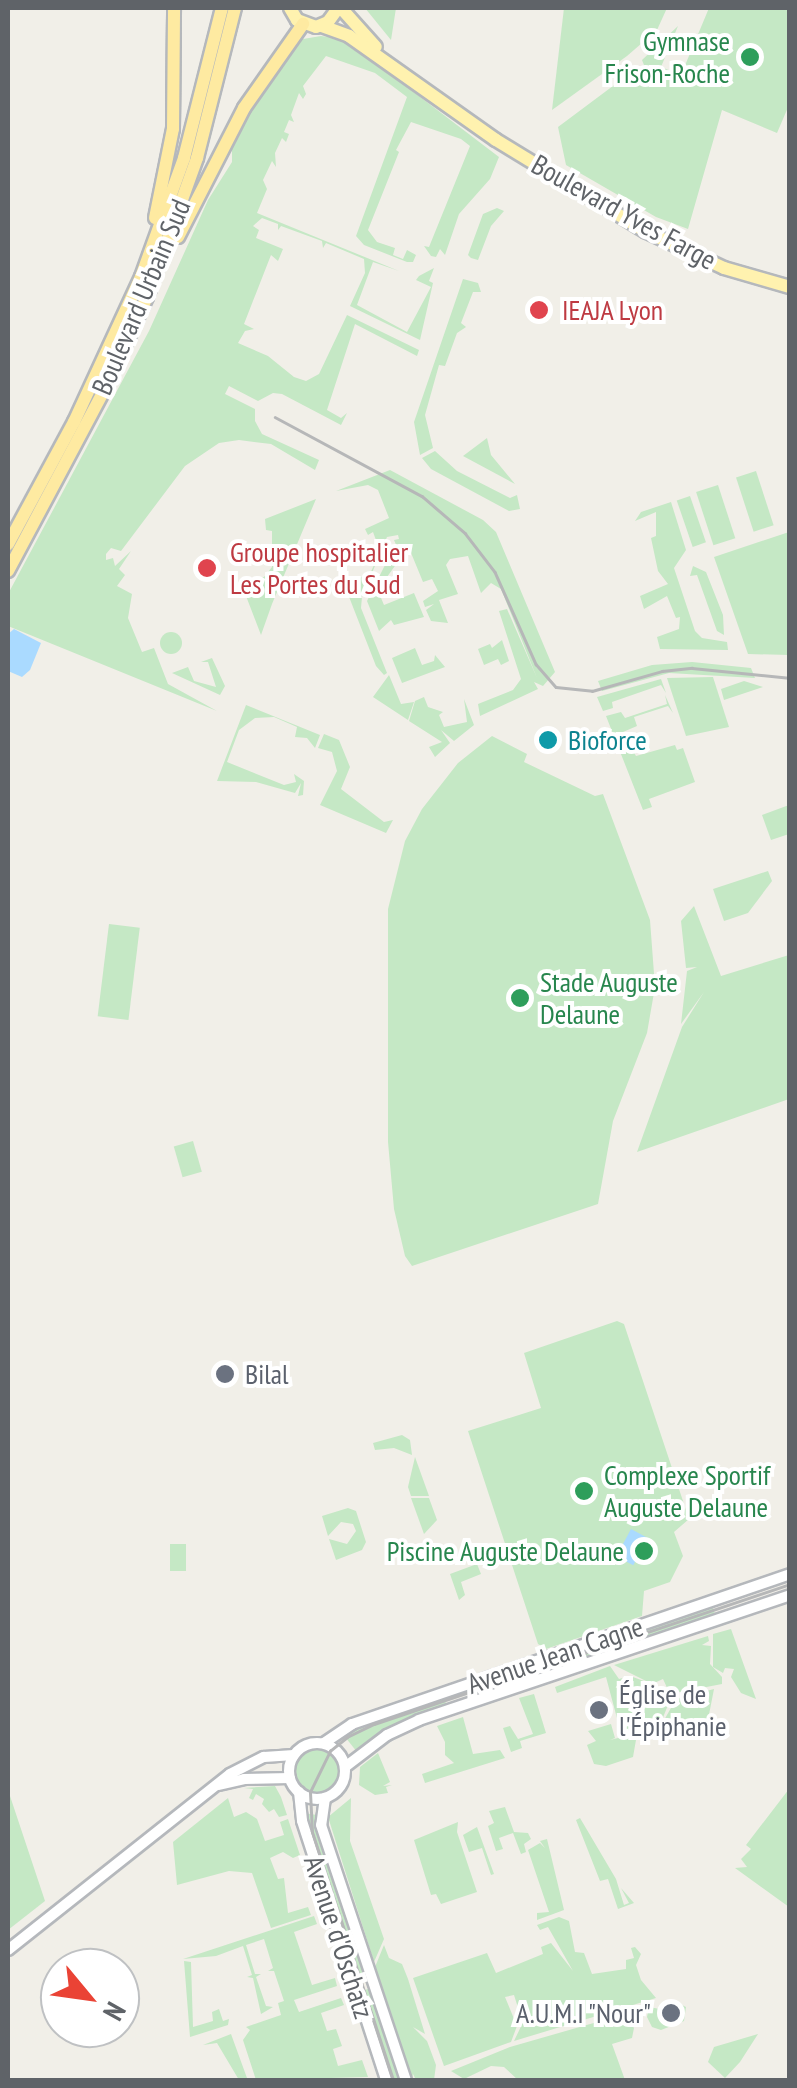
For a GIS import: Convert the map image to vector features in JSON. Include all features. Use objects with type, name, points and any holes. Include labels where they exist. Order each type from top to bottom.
[{"type":"highway","points":[[141,277],[140,262],[156,214],[173,129],[174,8]]},
{"type":"highway","name":"Boulevard Urbain Sud","points":[[8,544],[80,408],[141,277],[184,158],[222,8]]},
{"type":"highway","name":"Boulevard Urbain Sud","points":[[8,571],[106,385],[146,297],[197,158],[234,8]]},
{"type":"highway","points":[[146,297],[158,284],[201,188],[244,108],[303,24]]},
{"type":"main road","points":[[290,8],[303,24],[338,30],[395,68]]},
{"type":"main road","points":[[322,26],[339,8],[395,68]]},
{"type":"main road","name":"Boulevard Yves Farge","points":[[395,68],[516,153],[688,252],[790,286]]},
{"type":"street","name":"Avenue Jean Cagne","points":[[324,1744],[352,1724],[790,1574]]},
{"type":"street","name":"Avenue Jean Cagne","points":[[345,1768],[387,1735],[419,1720],[790,1595]]},
{"type":"street","points":[[8,1950],[246,1763],[278,1754],[294,1755],[310,1744],[324,1744],[338,1752],[345,1768],[342,1783],[325,1798],[299,1792],[290,1778],[294,1755]]},
{"type":"street","points":[[218,1785],[244,1779],[290,1778]]},
{"type":"street","name":"Avenue d'Oschatz","points":[[299,1792],[302,1821],[386,2080]]},
{"type":"street","name":"Avenue d'Oschatz","points":[[325,1798],[320,1818],[325,1839],[406,2080]]},
{"type":"green space","points":[[365,8],[396,8],[391,40]]},
{"type":"green space","points":[[564,8],[667,8],[657,30],[552,110]]},
{"type":"green space","points":[[709,8],[789,8],[789,105],[777,133],[722,110],[688,229],[656,217],[566,165],[558,127],[633,71],[636,73],[644,65],[642,60],[678,26],[661,67],[681,75]]},
{"type":"green space","points":[[321,36],[344,39],[499,157],[490,179],[459,214],[445,255],[440,249],[436,257],[431,256],[424,246],[429,247],[470,146],[461,139],[411,122],[396,150],[399,152],[368,230],[377,242],[395,248],[393,255],[403,259],[407,250],[416,255],[413,262],[407,262],[364,245],[356,236],[407,97],[375,73],[326,56],[303,86],[303,99],[299,93],[291,115],[294,122],[289,120],[284,132],[289,134],[286,142],[282,138],[275,153],[276,167],[272,161],[263,180],[267,189],[257,213],[399,271],[373,262],[357,305],[407,332],[431,287],[416,280],[434,268],[429,281],[433,283],[420,340],[350,306],[365,273],[364,259],[326,243],[323,248],[322,241],[281,226],[278,230],[278,224],[262,218],[253,226],[259,230],[256,238],[283,249],[278,261],[271,255],[244,324],[254,329],[245,331],[238,343],[268,356],[294,377],[306,381],[319,374],[347,315],[419,350],[417,356],[355,324],[327,410],[341,418],[347,413],[341,425],[282,394],[273,393],[258,401],[229,386],[225,394],[255,409],[255,421],[262,434],[319,460],[315,470],[271,444],[239,440],[219,443],[185,466],[121,551],[111,548],[106,554],[106,560],[113,558],[115,566],[131,551],[119,569],[125,575],[117,586],[132,594],[128,618],[142,652],[154,648],[168,684],[217,711],[8,626],[8,594],[149,331],[208,200],[232,162],[232,150],[208,187],[251,107],[297,40]]},
{"type":"green space","points":[[497,208],[504,211],[491,226],[478,260],[471,258],[468,255],[483,214]]},
{"type":"green space","points":[[463,279],[478,283],[481,292],[473,292],[461,323],[466,327],[457,333],[445,366],[439,365],[425,415],[433,448],[420,455],[414,422]]},
{"type":"green space","points":[[487,438],[491,455],[515,484],[463,456]]},
{"type":"green space","points":[[435,451],[457,471],[510,498],[517,495],[520,509],[509,511],[431,469],[422,458]]},
{"type":"green space","points":[[390,470],[483,520],[496,532],[555,672],[543,686],[534,682],[538,689],[480,716],[478,704],[513,690],[521,679],[499,611],[507,609],[537,678],[501,589],[491,583],[481,593],[468,556],[450,559],[446,565],[458,594],[439,600],[448,623],[431,621],[426,610],[434,604],[425,607],[423,601],[438,591],[432,579],[423,582],[409,548],[399,552],[394,540],[399,539],[398,535],[387,537],[362,597],[361,608],[387,673],[384,675],[376,666],[344,584],[370,574],[380,551],[373,532],[368,535],[365,529],[389,518],[378,490],[368,485],[336,491]]},
{"type":"green space","points":[[756,471],[774,525],[754,532],[736,477]]},
{"type":"green space","points":[[718,485],[735,538],[713,545],[696,492]]},
{"type":"green space","points":[[690,496],[706,542],[693,547],[677,501]]},
{"type":"green space","points":[[316,499],[261,635],[241,583],[264,577],[272,567],[272,531],[266,530],[265,519]]},
{"type":"green space","points":[[671,502],[686,550],[674,568],[695,631],[702,638],[727,642],[728,650],[660,649],[657,637],[679,629],[680,617],[676,618],[667,596],[644,609],[640,596],[668,584],[658,571],[651,538],[656,536],[656,512],[635,521],[641,512]]},
{"type":"green space","points":[[789,532],[789,655],[748,654],[714,557]]},
{"type":"green space","points":[[389,557],[397,563],[387,577],[389,588],[379,593],[384,605],[414,593],[424,617],[394,625],[391,620],[379,631],[367,601]]},
{"type":"green space","points":[[693,566],[706,572],[723,615],[724,635],[717,631],[697,575],[690,576]]},
{"type":"green space","points":[[171,632],[179,635],[179,651],[171,654],[163,651],[160,643],[163,635]]},
{"type":"green space","points":[[502,640],[509,661],[501,665],[498,659],[484,665],[478,649],[490,644],[492,648]]},
{"type":"green space","points":[[415,648],[422,665],[434,661],[435,655],[445,667],[402,683],[392,658]]},
{"type":"green space","points":[[212,658],[225,686],[220,695],[172,673],[188,667],[194,681],[216,687],[208,662],[201,662]]},
{"type":"green space","points":[[692,662],[751,668],[755,678],[669,673],[602,691],[598,681],[652,665]]},
{"type":"green space","points":[[389,675],[401,704],[414,702],[408,720],[373,697]]},
{"type":"green space","points":[[713,677],[729,727],[686,736],[667,678]]},
{"type":"green space","points":[[661,679],[666,693],[661,685],[612,702],[613,708],[603,711],[597,697]]},
{"type":"green space","points":[[744,681],[763,687],[724,700],[721,689]]},
{"type":"green space","points":[[665,695],[673,713],[668,706],[634,717],[637,726],[623,732],[636,756],[675,745],[677,750],[683,748],[695,782],[649,799],[652,807],[643,810],[606,716],[621,712],[625,718],[667,704]]},
{"type":"green space","points":[[424,697],[428,707],[443,712],[439,715],[444,727],[467,722],[464,699],[474,725],[454,741],[441,730],[450,743],[435,757],[429,747],[442,742],[409,721],[415,701]]},
{"type":"green space","points":[[246,705],[320,735],[315,748],[307,738],[295,737],[297,727],[274,717],[255,718],[239,730],[227,762],[284,785],[296,782],[294,774],[304,781],[303,795],[298,796],[301,783],[295,793],[256,782],[217,781]]},
{"type":"green space","points":[[324,734],[339,740],[350,767],[341,789],[384,822],[393,820],[386,833],[320,805],[337,771],[332,752],[318,748]]},
{"type":"green space","name":"Stade Auguste Delaune","points":[[492,736],[527,754],[524,762],[595,796],[603,794],[650,920],[655,987],[647,1033],[613,1121],[598,1204],[412,1266],[405,1256],[394,1209],[388,1142],[388,909],[405,841],[422,809],[458,763]]},
{"type":"green space","points":[[789,805],[789,834],[771,840],[762,815]]},
{"type":"green space","points":[[768,871],[772,881],[748,913],[724,921],[713,889]]},
{"type":"green space","points":[[694,906],[721,976],[789,955],[789,1099],[637,1152],[682,1027],[704,992],[681,1024],[687,971],[697,967],[686,968],[681,921]]},
{"type":"green space","points":[[109,924],[140,928],[128,1020],[98,1016]]},
{"type":"green space","points":[[193,1141],[202,1172],[183,1177],[174,1147]]},
{"type":"green space","name":"Complexe Sportif Auguste Delaune","points":[[617,1321],[624,1324],[689,1519],[674,1532],[683,1556],[670,1582],[644,1591],[642,1616],[546,1649],[538,1644],[468,1431],[541,1408],[524,1353]]},
{"type":"green space","points":[[402,1435],[410,1440],[412,1455],[394,1448],[375,1450],[373,1443]]},
{"type":"green space","points":[[415,1457],[429,1496],[411,1496],[408,1487]]},
{"type":"green space","points":[[411,1498],[429,1498],[437,1520],[424,1534]]},
{"type":"green space","points":[[348,1508],[356,1511],[366,1542],[362,1550],[336,1560],[329,1539],[347,1544],[356,1531],[353,1524],[341,1522],[328,1536],[322,1516]]},
{"type":"green space","points":[[170,1544],[186,1544],[186,1571],[170,1571]]},
{"type":"green space","points":[[477,1564],[481,1574],[461,1582],[465,1595],[459,1600],[450,1574]]},
{"type":"green space","points":[[712,1604],[716,1618],[557,1668],[555,1661],[574,1651]]},
{"type":"green space","points":[[731,1629],[756,1699],[741,1693],[731,1677],[734,1669],[725,1668],[723,1673],[713,1667],[713,1634]]},
{"type":"green space","points":[[708,1636],[709,1641],[702,1645],[711,1646],[710,1664],[722,1677],[722,1684],[670,1694],[663,1679],[652,1684],[614,1665]]},
{"type":"green space","points":[[610,1666],[619,1679],[630,1676],[644,1681],[670,1700],[662,1720],[624,1735],[636,1740],[633,1757],[606,1766],[594,1764],[587,1745],[596,1741],[588,1731],[611,1724],[615,1738],[610,1740],[622,1737],[606,1677],[557,1693],[555,1687]]},
{"type":"green space","points":[[714,1689],[706,1730],[644,1729],[663,1722],[676,1699]]},
{"type":"green space","points":[[534,1694],[546,1733],[520,1741],[522,1748],[511,1752],[503,1728],[510,1726],[518,1739],[533,1734],[519,1698]]},
{"type":"green space","points":[[444,1698],[447,1706],[357,1752],[342,1733]]},
{"type":"green space","points":[[463,1717],[473,1754],[500,1750],[505,1758],[425,1783],[422,1774],[454,1763],[445,1755],[445,1742],[437,1726]]},
{"type":"green space","points":[[317,1747],[333,1754],[340,1770],[333,1786],[317,1793],[301,1786],[294,1770],[301,1754]]},
{"type":"green space","points":[[378,1753],[390,1782],[383,1786],[392,1785],[386,1787],[388,1793],[375,1795],[359,1785],[360,1767]]},
{"type":"green space","points":[[275,1786],[287,1815],[279,1817],[274,1809],[269,1812],[262,1804],[264,1799],[256,1794],[253,1800],[249,1798],[253,1789],[244,1788]]},
{"type":"green space","points":[[789,1789],[789,1907],[735,1868],[747,1867],[741,1859],[751,1849],[746,1845]]},
{"type":"green space","points":[[8,1790],[45,1901],[8,1930]]},
{"type":"green space","points":[[228,1798],[234,1817],[246,1812],[257,1819],[265,1841],[284,1835],[280,1822],[288,1819],[300,1855],[293,1858],[283,1852],[270,1858],[278,1879],[284,1878],[288,1913],[308,1907],[311,1915],[271,1928],[252,1873],[229,1871],[177,1885],[173,1842]]},
{"type":"green space","points":[[351,1798],[350,1841],[384,1939],[374,1962],[328,1817]]},
{"type":"green space","points":[[505,1807],[514,1832],[528,1833],[531,1839],[524,1844],[526,1852],[521,1854],[513,1833],[499,1838],[503,1849],[496,1851],[488,1826],[494,1823],[489,1811]]},
{"type":"green space","points":[[303,1813],[317,1815],[367,1975],[357,1979]]},
{"type":"green space","points":[[580,1818],[616,1879],[624,1905],[629,1903],[621,1888],[634,1903],[618,1909],[608,1879],[600,1881],[576,1820]]},
{"type":"green space","points":[[458,1822],[457,1832],[477,1892],[441,1904],[436,1894],[431,1895],[414,1840]]},
{"type":"green space","points":[[477,1827],[494,1874],[491,1875],[482,1848],[469,1852],[463,1835]]},
{"type":"green space","points":[[547,1839],[564,1910],[537,1920],[537,1913],[549,1912],[528,1850],[540,1843],[545,1848],[540,1841]]},
{"type":"green space","points":[[314,1916],[317,1924],[294,1932],[312,1985],[335,1978],[337,1986],[294,2000],[299,2012],[341,1998],[344,2005],[321,2013],[327,2031],[336,2029],[342,2046],[333,2049],[338,2066],[362,2060],[368,2077],[256,2080],[243,2040],[250,2030],[246,2027],[281,2015],[278,2003],[284,2001],[274,1971],[268,1971],[273,1968],[264,1939],[246,1945],[255,1974],[261,1974],[256,1977],[266,2006],[273,2007],[261,2014],[253,1978],[247,1977],[252,1975],[243,1946],[216,1956],[183,1959]]},
{"type":"green space","points":[[559,1917],[569,1921],[575,1952],[584,1953],[592,1974],[626,1969],[626,1960],[634,1958],[631,1948],[635,1947],[641,1954],[636,1965],[641,1980],[656,1998],[514,2041],[527,2014],[520,2014],[514,1995],[505,1997],[517,2026],[511,2042],[444,2066],[413,1978],[487,1953],[496,1973],[543,1954],[541,1947],[551,1943],[573,1971],[548,1927],[540,1930],[537,1925]]},
{"type":"green space","points":[[384,1945],[389,1958],[402,1964],[408,1979],[425,2034],[413,2027],[427,2041],[436,2065],[434,2080],[416,2080],[413,2074],[412,2080],[375,1967]]},
{"type":"green space","points":[[184,1961],[191,1962],[193,2027],[213,2021],[212,2012],[219,2009],[223,2021],[229,2019],[228,2025],[190,2037]]},
{"type":"green space","points":[[371,1988],[403,2080],[391,2080],[361,1992]]},
{"type":"green space","points":[[672,2000],[686,2007],[684,2021],[661,2030],[652,2027],[647,2017],[649,2007],[660,2009]]},
{"type":"green space","points":[[625,2014],[634,2028],[632,2038],[612,2044],[625,2080],[518,2080],[504,2067],[491,2066],[464,2079],[451,2071],[510,2047]]},
{"type":"green space","points":[[231,2034],[247,2078],[239,2080],[217,2043],[203,2045]]},
{"type":"green space","points":[[758,2034],[725,2078],[708,2062],[714,2047]]},
{"type":"water","points":[[14,629],[41,643],[30,670],[22,677],[8,671],[8,634]]},
{"type":"water","points":[[631,1529],[648,1538],[633,1565],[616,1556]]},
{"type":"tram line","points":[[275,417],[422,496],[465,533],[495,572],[536,664],[556,687],[592,691],[662,671],[692,668],[790,678]]},
{"type":"tram line","points":[[393,2080],[312,1832],[310,1792],[330,1751],[347,1737],[374,1724],[790,1584]]},
{"type":"place","name":"Gymnase Frison-Roche","points":[[750,57]]},
{"type":"place","name":"IEAJA Lyon","points":[[539,310]]},
{"type":"place","name":"Groupe hospitalier Les Portes du Sud","points":[[207,568]]},
{"type":"place","name":"Bioforce","points":[[548,740]]},
{"type":"place","name":"Stade Auguste Delaune","points":[[520,998]]},
{"type":"place","name":"Bilal","points":[[225,1374]]},
{"type":"place","name":"Complexe Sportif Auguste Delaune","points":[[584,1491]]},
{"type":"place","name":"Piscine Auguste Delaune","points":[[644,1551]]},
{"type":"place","name":"Église de l'Épiphanie","points":[[599,1710]]},
{"type":"place","name":"A.U.M.I \"Nour\"","points":[[671,2013]]}]
